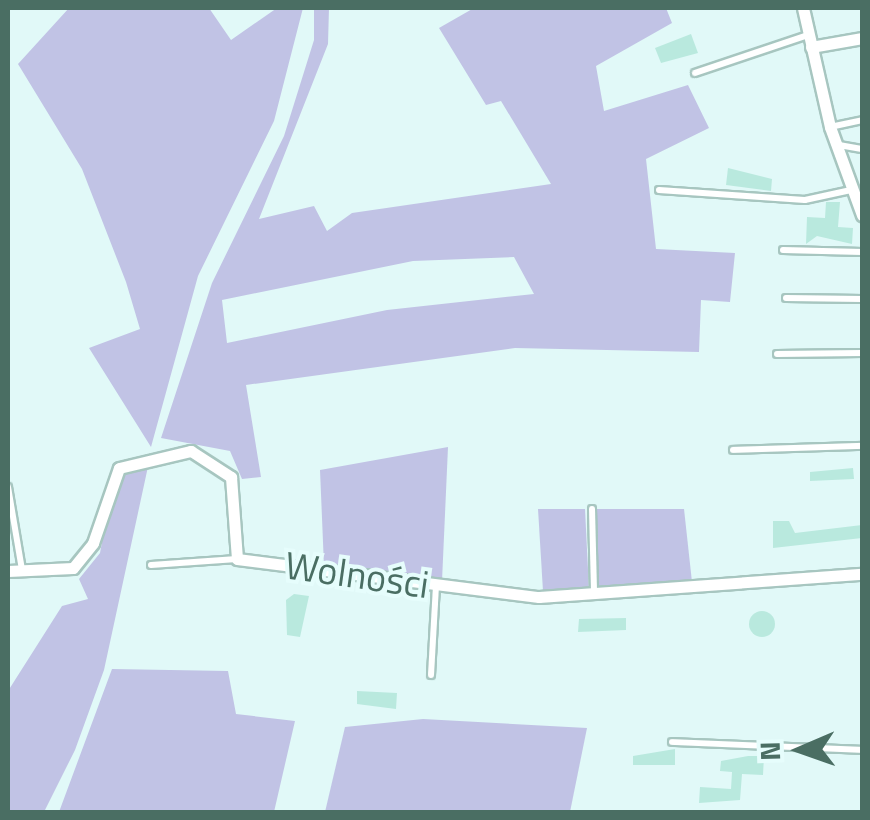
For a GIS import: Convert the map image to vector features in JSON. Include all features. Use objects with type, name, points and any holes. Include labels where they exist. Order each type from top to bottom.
[{"type":"street","points":[[802,8],[830,127],[862,214]]},
{"type":"street","points":[[810,41],[862,38]]},
{"type":"street","name":"Wolności","points":[[8,571],[73,568],[93,543],[104,490],[124,464],[191,451],[232,477],[237,558],[436,586],[594,598],[862,574]]},
{"type":"lane","points":[[694,72],[810,41]]},
{"type":"lane","points":[[830,127],[862,120]]},
{"type":"lane","points":[[836,145],[862,149]]},
{"type":"lane","points":[[659,190],[805,200],[854,190]]},
{"type":"lane","points":[[783,250],[862,252]]},
{"type":"lane","points":[[786,298],[862,299]]},
{"type":"lane","points":[[777,354],[862,353]]},
{"type":"lane","points":[[733,450],[862,446]]},
{"type":"lane","points":[[8,488],[22,571]]},
{"type":"lane","points":[[592,509],[594,598]]},
{"type":"lane","points":[[152,565],[237,558]]},
{"type":"lane","points":[[431,675],[436,586]]},
{"type":"lane","points":[[672,742],[862,750]]},
{"type":"shaded area","points":[[69,8],[209,8],[231,40],[277,8],[303,8],[274,121],[198,276],[151,447],[89,348],[140,329],[126,282],[82,169],[18,64]]},
{"type":"shaded area","points":[[314,8],[329,8],[328,44],[259,219],[314,206],[327,231],[352,213],[551,184],[501,101],[486,105],[439,28],[474,8],[666,8],[672,23],[596,66],[604,111],[688,85],[709,128],[646,159],[656,249],[735,253],[730,302],[701,300],[699,352],[515,348],[246,385],[261,477],[242,479],[230,451],[161,438],[212,283],[284,136],[314,40]],"holes":[[[514,257],[534,294],[387,310],[227,343],[222,300],[413,261]]]},
{"type":"shaded area","points":[[448,447],[442,581],[324,566],[320,470]]},
{"type":"shaded area","points":[[149,462],[104,670],[75,750],[44,812],[8,812],[8,691],[62,606],[88,599],[79,579],[100,553],[113,481]]},
{"type":"shaded area","points":[[538,509],[585,509],[589,590],[543,591]]},
{"type":"shaded area","points":[[592,509],[684,509],[692,582],[599,592]]},
{"type":"shaded area","points":[[112,669],[228,671],[236,714],[295,721],[274,812],[59,812]]},
{"type":"shaded area","points":[[423,719],[587,728],[570,812],[325,812],[345,727]]},
{"type":"building","points":[[691,34],[698,53],[661,63],[655,48]]},
{"type":"building","points":[[728,168],[772,179],[771,191],[726,185]]},
{"type":"building","points":[[826,202],[840,202],[838,227],[853,228],[852,244],[817,236],[806,244],[807,217],[825,218]]},
{"type":"building","points":[[853,468],[854,479],[810,481],[810,472]]},
{"type":"building","points":[[773,521],[789,521],[795,533],[862,525],[862,538],[773,548]]},
{"type":"building","points":[[294,594],[309,596],[300,637],[287,635],[286,600]]},
{"type":"building","points":[[762,611],[771,615],[775,624],[771,633],[762,637],[753,633],[749,624],[753,615]]},
{"type":"building","points":[[626,618],[626,630],[578,632],[579,619]]},
{"type":"building","points":[[357,691],[397,693],[396,709],[357,704]]},
{"type":"building","points":[[675,749],[675,765],[633,765],[633,756]]},
{"type":"building","points":[[764,756],[763,775],[742,774],[740,800],[699,803],[700,787],[731,789],[732,772],[720,771],[721,761]]}]
